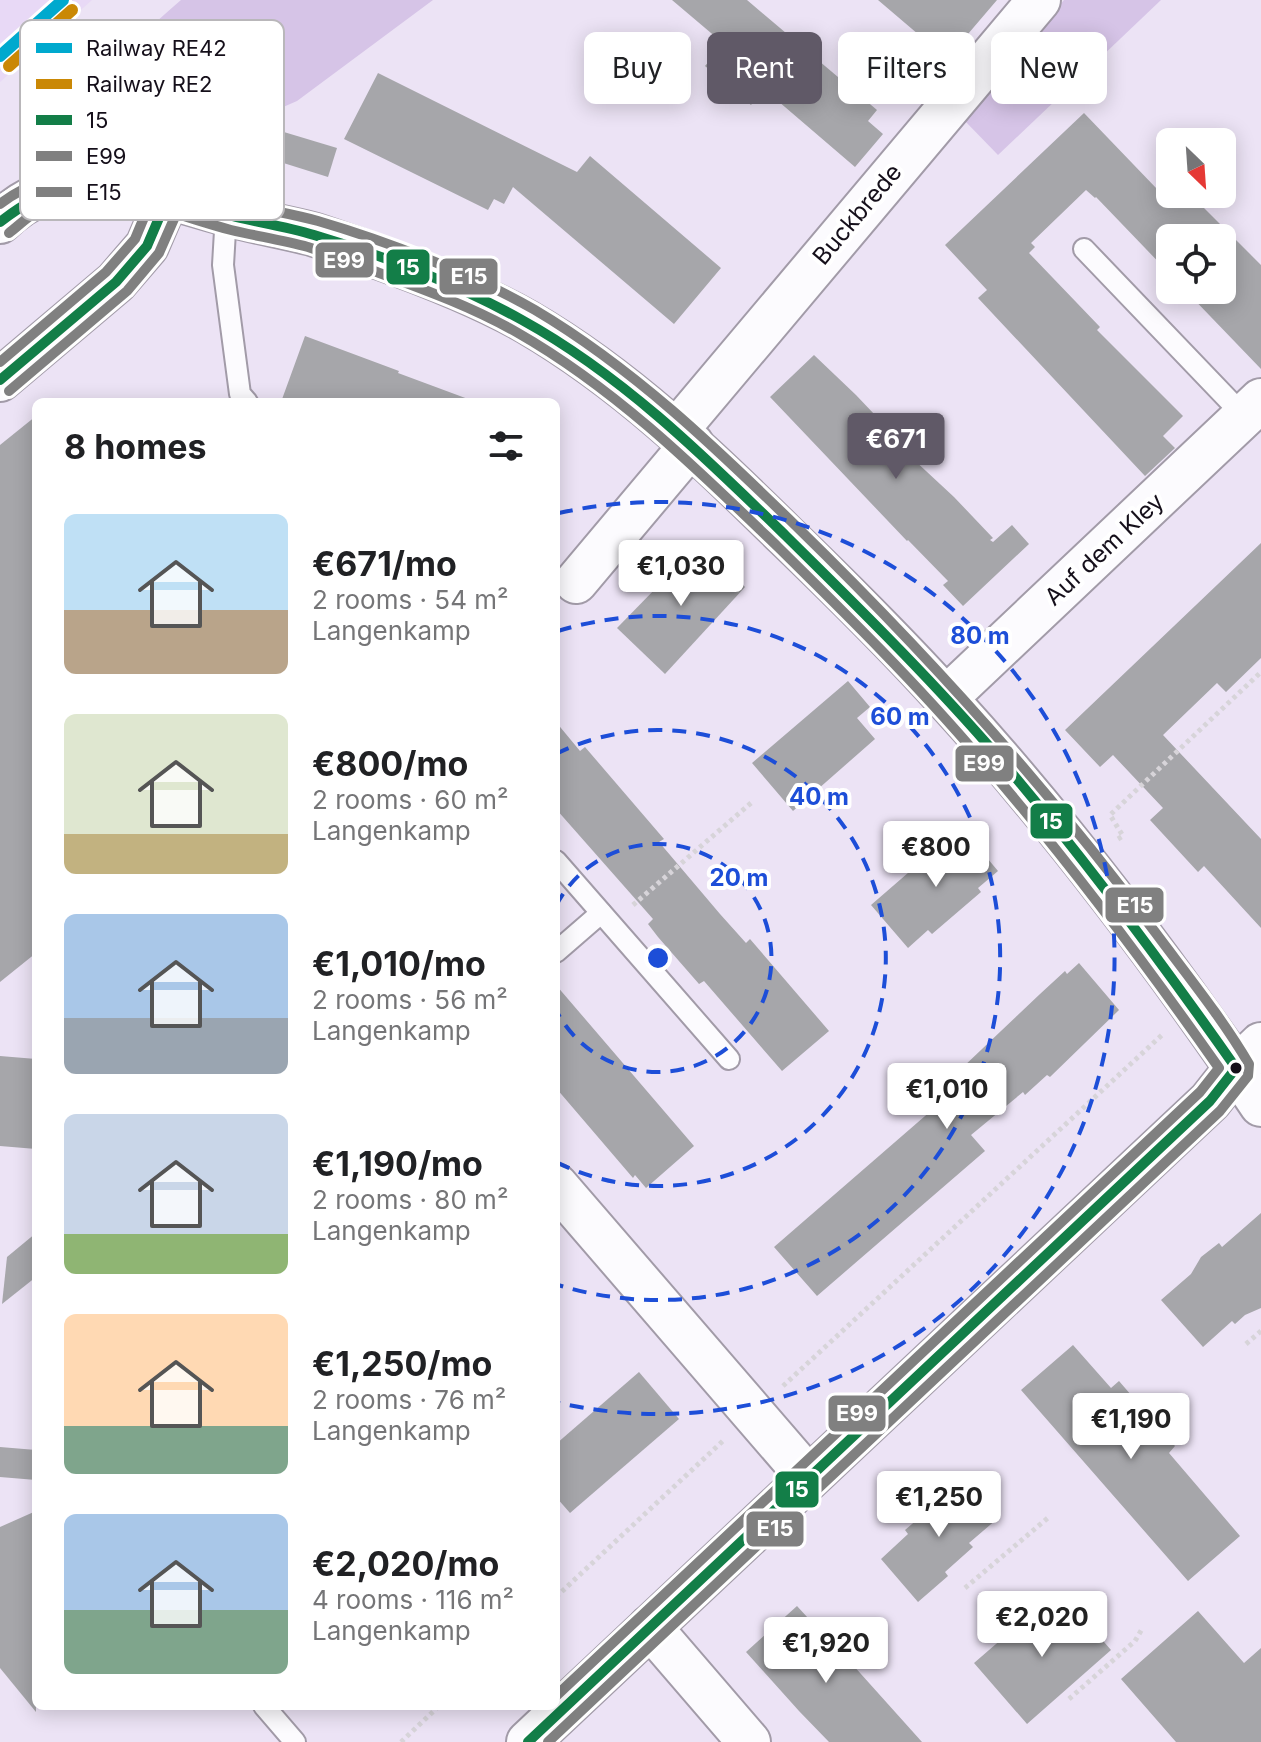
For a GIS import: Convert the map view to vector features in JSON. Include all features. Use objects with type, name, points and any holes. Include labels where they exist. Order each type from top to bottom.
[{"type":"street","name":"Buckbrede","points":[[576,582],[684,437],[1039,0]]},
{"type":"street","points":[[0,222],[20,206]]},
{"type":"street","points":[[0,380],[116,282],[147,246],[158,220]]},
{"type":"street","points":[[251,220],[315,235],[434,278],[527,322],[615,381],[684,437],[818,567],[946,698],[1085,863],[1196,1009],[1249,1056],[1261,1105]]},
{"type":"street","name":"Auf dem Kley","points":[[946,698],[1253,408]]},
{"type":"street","points":[[528,1742],[1210,1101],[1249,1056]]},
{"type":"street","points":[[560,1190],[808,1477]]},
{"type":"street","points":[[650,1627],[749,1742]]},
{"type":"lane","points":[[226,220],[223,265],[240,394],[244,398]]},
{"type":"lane","points":[[1084,249],[1253,408]]},
{"type":"lane","points":[[560,866],[729,1059]]},
{"type":"lane","points":[[560,949],[606,918]]},
{"type":"lane","points":[[267,1710],[295,1742]]},
{"type":"path","points":[[1085,863],[1123,836],[1110,815],[1261,672]]},
{"type":"path","points":[[606,918],[751,803]]},
{"type":"path","points":[[560,1593],[1166,1032],[1196,1009]]},
{"type":"path","points":[[1246,1344],[1261,1331]]},
{"type":"path","points":[[965,1588],[1049,1517]]},
{"type":"path","points":[[1069,1699],[1135,1641],[1142,1629]]},
{"type":"path","points":[[401,1742],[435,1710]]},
{"type":"shaded area","points":[[0,0],[92,0],[70,20],[20,20],[20,64],[0,82]]},
{"type":"shaded area","points":[[181,0],[433,0],[297,101],[284,107],[284,20],[158,20]]},
{"type":"shaded area","points":[[1064,0],[1161,0],[1107,51],[1107,32],[1037,32]]},
{"type":"shaded area","points":[[991,86],[991,104],[1052,104],[998,155],[963,119]]},
{"type":"building","points":[[672,0],[747,0],[785,32],[710,32]]},
{"type":"building","points":[[878,0],[997,0],[970,32],[916,32]]},
{"type":"building","points":[[822,63],[838,77],[838,104],[870,104],[877,110],[868,121],[883,134],[855,167],[782,104],[822,104]]},
{"type":"building","points":[[378,73],[577,172],[590,156],[721,268],[674,324],[513,187],[504,204],[494,199],[488,210],[344,139]]},
{"type":"building","points":[[1084,113],[1156,188],[1156,208],[1204,208],[1220,224],[1156,224],[1156,259],[1086,190],[1031,243],[1035,247],[1029,253],[1100,327],[1097,330],[1183,416],[1163,436],[1175,448],[1145,476],[978,298],[987,290],[945,245]]},
{"type":"building","points":[[284,132],[337,148],[328,177],[284,163]]},
{"type":"building","points":[[1236,240],[1261,265],[1261,369],[1198,304],[1236,304]]},
{"type":"building","points":[[305,336],[465,398],[282,398]]},
{"type":"building","points":[[814,355],[993,538],[990,540],[993,542],[1012,525],[1029,544],[963,606],[943,585],[948,581],[770,397]]},
{"type":"building","points":[[32,419],[32,956],[0,982],[0,445]]},
{"type":"building","points":[[700,543],[745,587],[665,674],[617,628]]},
{"type":"building","points":[[1261,543],[1261,658],[1226,692],[1217,683],[1163,735],[1261,839],[1261,928],[1204,866],[1198,872],[1150,820],[1163,808],[1113,755],[1100,767],[1065,730]]},
{"type":"building","points":[[848,681],[870,707],[857,718],[875,739],[793,811],[752,763]]},
{"type":"building","points":[[560,727],[580,751],[585,747],[664,839],[659,842],[720,914],[746,943],[750,939],[829,1031],[782,1071],[704,981],[699,984],[658,937],[648,924],[653,919],[560,814]]},
{"type":"building","points":[[961,827],[998,871],[978,888],[981,892],[932,934],[928,930],[908,948],[871,905]]},
{"type":"building","points":[[1079,963],[1119,1010],[1050,1077],[1047,1075],[1025,1095],[1023,1092],[971,1135],[985,1151],[817,1296],[774,1247],[970,1077],[962,1068],[1065,971],[1067,974]]},
{"type":"building","points":[[560,990],[694,1146],[646,1188],[635,1175],[633,1178],[560,1093]]},
{"type":"building","points":[[0,1056],[32,1059],[32,1149],[0,1146]]},
{"type":"building","points":[[1261,1213],[1261,1308],[1245,1315],[1235,1324],[1232,1321],[1203,1347],[1161,1300],[1191,1274],[1201,1257],[1219,1243],[1222,1247]]},
{"type":"building","points":[[32,1236],[32,1280],[2,1304],[7,1257]]},
{"type":"building","points":[[1073,1345],[1111,1388],[1119,1381],[1175,1446],[1169,1453],[1240,1536],[1188,1581],[1021,1390]]},
{"type":"building","points":[[639,1372],[679,1419],[570,1513],[560,1502],[560,1441]]},
{"type":"building","points":[[0,1447],[32,1450],[32,1480],[0,1477]]},
{"type":"building","points":[[959,1475],[997,1519],[969,1543],[973,1547],[945,1572],[948,1576],[918,1602],[881,1559],[908,1534],[905,1530],[933,1506],[929,1501]]},
{"type":"building","points":[[32,1513],[32,1707],[0,1668],[0,1527]]},
{"type":"building","points":[[1047,1600],[1059,1614],[1071,1604],[1111,1650],[1027,1724],[974,1663]]},
{"type":"building","points":[[797,1606],[922,1742],[829,1742],[799,1711],[746,1652]]},
{"type":"building","points":[[1198,1611],[1244,1663],[1261,1648],[1261,1742],[1176,1742],[1121,1679]]},
{"type":"rail line","name":"RE42","points":[[40,20],[63,0]]},
{"type":"rail line","name":"RE2","points":[[61,20],[72,10]]},
{"type":"rail line","name":"RE42","points":[[0,56],[20,38]]},
{"type":"rail line","name":"RE2","points":[[9,66],[20,56]]},
{"type":"transit line","name":"E15","points":[[0,204],[20,192]]},
{"type":"transit line","name":"15","points":[[0,222],[20,207]]},
{"type":"transit line","name":"E15","points":[[284,213],[318,221],[400,248],[457,271],[535,310],[606,357],[704,438],[844,574],[984,722],[1114,878],[1204,997],[1249,1064],[1248,1076],[1220,1111],[548,1742]]},
{"type":"transit line","name":"E99","points":[[9,233],[25,220]]},
{"type":"transit line","name":"E15","points":[[0,362],[106,272],[135,239],[143,220]]},
{"type":"transit line","name":"15","points":[[0,380],[116,282],[147,246],[158,220]]},
{"type":"transit line","name":"E99","points":[[9,391],[127,291],[159,253],[174,220]]},
{"type":"transit line","name":"E99","points":[[198,220],[308,247],[466,307],[554,355],[622,405],[748,518],[931,703],[1073,870],[1219,1068],[1200,1092],[560,1692]]},
{"type":"transit line","name":"15","points":[[250,220],[304,232],[394,261],[498,307],[594,366],[661,419],[786,536],[964,718],[1085,863],[1236,1068],[1210,1101],[528,1742]]}]
